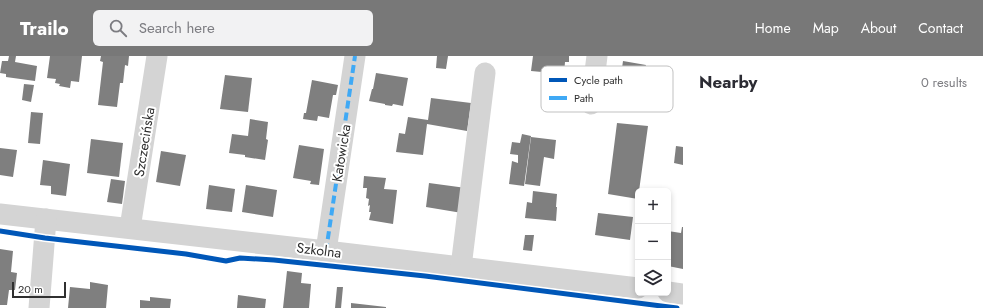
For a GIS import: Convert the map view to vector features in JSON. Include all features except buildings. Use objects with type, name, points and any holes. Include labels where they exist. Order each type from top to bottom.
[{"type":"street","name":"Szczecińska","points":[[130,228],[157,56]]},
{"type":"street","name":"Katowicka","points":[[326,251],[355,56]]},
{"type":"street","points":[[596,66],[597,56]]},
{"type":"street","points":[[461,267],[485,74]]},
{"type":"street","name":"Szkolna","points":[[0,214],[635,288]]},
{"type":"street","points":[[39,308],[46,220]]},
{"type":"marked path","points":[[326,251],[355,56]]},
{"type":"cycle path","points":[[0,231],[45,238],[186,254],[226,261],[240,258],[274,260],[425,276],[677,308]]}]
